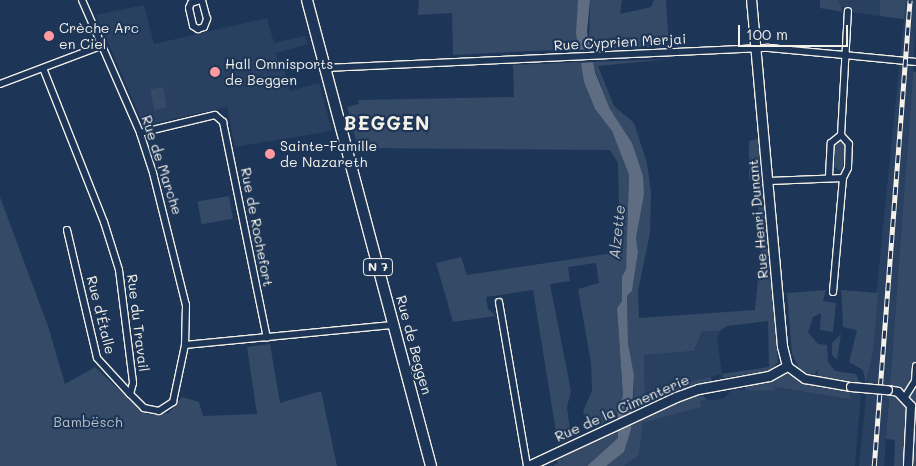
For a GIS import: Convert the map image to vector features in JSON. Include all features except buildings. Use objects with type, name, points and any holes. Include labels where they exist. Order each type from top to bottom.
[{"type":"main road","name":"Rue de Beggen","points":[[307,0],[431,466]]},
{"type":"main road","name":"Rue Henri Dunant","points":[[751,0],[769,180],[782,346],[787,366]]},
{"type":"main road","name":"Rue de la Cimenterie","points":[[527,466],[644,411],[698,389],[770,376],[787,366]]},
{"type":"street","name":"Rue de Marche","points":[[82,0],[140,133],[178,266],[188,321],[185,345]]},
{"type":"street","points":[[833,292],[843,178],[848,168],[849,144],[841,135],[847,56],[848,11]]},
{"type":"street","points":[[0,84],[103,45]]},
{"type":"street","name":"Rue Cyprien Merjai","points":[[325,68],[756,48],[916,62]]},
{"type":"street","name":"Rue du Travail","points":[[43,68],[104,222],[119,270],[133,383],[130,394]]},
{"type":"street","name":"Rue de Rochefort","points":[[140,133],[215,115],[224,122],[266,338]]},
{"type":"street","points":[[829,176],[831,143],[841,135]]},
{"type":"street","points":[[769,180],[829,176],[843,178]]},
{"type":"street","name":"Rue d'Étalle","points":[[67,230],[97,358],[130,394]]},
{"type":"street","points":[[499,302],[527,466]]},
{"type":"street","points":[[130,394],[151,410],[167,408],[176,395],[185,345],[394,325]]},
{"type":"street","points":[[787,366],[804,379],[851,387],[888,390],[905,397],[913,416],[908,466]]},
{"type":"street","points":[[905,397],[914,381],[916,366]]},
{"type":"shaded area","name":"Alzette","points":[[578,0],[590,0],[587,32],[595,72],[610,109],[632,143],[643,176],[644,195],[636,238],[638,252],[632,291],[627,296],[628,343],[634,375],[631,429],[624,452],[606,466],[587,466],[618,438],[618,408],[623,396],[617,308],[622,301],[622,277],[626,269],[629,175],[612,131],[595,109],[584,82],[576,33]]},
{"type":"shaded area","points":[[838,0],[880,0],[880,16],[843,11],[843,7],[838,7]]},
{"type":"shaded area","points":[[906,0],[916,0],[916,29],[884,466],[859,466]]},
{"type":"shaded area","points":[[144,5],[154,44],[267,18],[274,43],[305,36],[308,44],[276,53],[279,70],[284,69],[290,91],[319,83],[332,131],[235,147],[227,107],[150,124],[141,119],[96,15]]},
{"type":"shaded area","points":[[702,331],[720,331],[717,339],[722,374],[673,388],[645,400],[644,355],[694,351]]},
{"type":"shaded area","points":[[775,387],[849,399],[851,391],[861,392],[855,466],[624,466],[639,455],[643,423],[700,407],[700,401],[723,399],[733,389],[773,391]]},
{"type":"green space","points":[[419,0],[578,0],[578,49],[453,55],[452,13],[418,15]]},
{"type":"green space","points":[[590,0],[622,0],[620,14],[651,7],[654,0],[666,0],[669,46],[589,49]]},
{"type":"green space","points":[[820,0],[838,0],[843,12],[820,8]]},
{"type":"green space","points":[[880,0],[906,0],[904,19],[880,16]]},
{"type":"green space","points":[[670,59],[598,66],[614,106],[634,123],[647,163],[651,192],[650,233],[638,291],[639,318],[755,310],[762,238],[755,185],[749,178],[749,141],[758,139],[778,362],[769,371],[723,378],[722,374],[769,367],[768,321],[727,326],[720,331],[702,331],[694,351],[644,355],[645,400],[696,380],[711,377],[712,380],[633,409],[634,375],[628,343],[627,296],[632,291],[638,252],[636,238],[644,195],[632,143],[610,109],[592,62]]},
{"type":"green space","points":[[581,62],[584,82],[595,109],[612,131],[629,175],[626,269],[622,278],[622,301],[617,308],[623,396],[618,417],[599,425],[595,417],[588,421],[583,411],[592,391],[591,363],[578,289],[599,283],[596,263],[568,267],[570,281],[550,284],[571,391],[567,407],[571,438],[558,444],[533,290],[486,297],[488,309],[496,316],[453,322],[436,263],[461,257],[467,275],[620,252],[618,163],[610,150],[358,148],[347,107],[359,104],[358,100],[514,97],[513,65]]},
{"type":"green space","points":[[913,72],[916,72],[916,466],[894,466],[895,440],[886,439]]},
{"type":"green space","points":[[163,87],[167,108],[154,110],[150,89]]},
{"type":"green space","points":[[839,139],[845,144],[843,167],[840,171],[833,166],[835,143]]},
{"type":"green space","points":[[229,196],[233,219],[201,224],[197,202]]},
{"type":"green space","name":"Bambësch","points":[[0,197],[48,326],[65,384],[95,367],[142,412],[150,415],[169,413],[182,397],[199,402],[203,416],[257,414],[247,347],[270,344],[280,403],[321,391],[337,466],[0,466]]},
{"type":"green space","points":[[826,290],[823,301],[836,303],[833,332],[820,330],[821,313],[813,317],[808,332],[818,344],[827,345],[828,362],[835,371],[856,374],[860,384],[817,377],[818,369],[814,375],[806,373],[799,368],[792,354],[787,293]]},
{"type":"green space","points":[[841,290],[878,293],[873,350],[866,384],[863,370],[849,362],[857,330],[843,327]]},
{"type":"green space","points":[[841,334],[837,360],[832,355],[832,343]]},
{"type":"green space","points":[[787,374],[816,387],[851,391],[849,399],[775,387],[774,391],[745,390],[746,383]]},
{"type":"green space","points":[[700,394],[708,400],[700,401],[701,407],[643,423],[639,455],[624,466],[606,466],[624,452],[632,423]]},
{"type":"green space","points":[[618,430],[618,438],[587,466],[553,466],[558,463],[556,459]]},
{"type":"pier","points":[[592,49],[595,62],[578,63],[575,50]]},
{"type":"railway","points":[[874,466],[910,0]]},
{"type":"place","name":"Crèche Arc en Ciel","points":[[49,36]]},
{"type":"place","name":"Hall Omnisports de Beggen","points":[[215,72]]},
{"type":"place","name":"Sainte-Famille de Nazareth","points":[[270,154]]},
{"type":"district","name":"BEGGEN","points":[[387,123]]}]
